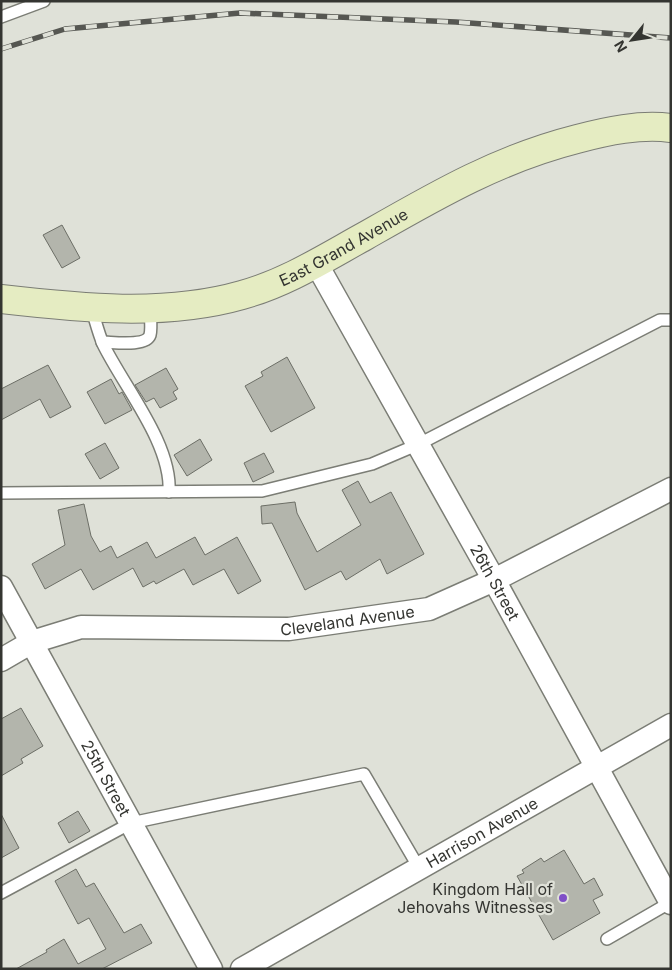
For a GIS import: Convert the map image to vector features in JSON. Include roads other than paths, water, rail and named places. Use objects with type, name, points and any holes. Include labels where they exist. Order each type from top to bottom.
[{"type":"main road","name":"East Grand Avenue","points":[[1,300],[91,307],[150,308],[200,304],[242,296],[271,285],[316,263],[464,180],[494,166],[554,145],[616,130],[671,128]]},
{"type":"street","name":"26th Street","points":[[316,263],[494,580],[671,902]]},
{"type":"street","name":"Cleveland Avenue","points":[[1,660],[32,642],[81,627],[289,629],[371,619],[429,609],[494,580],[671,489]]},
{"type":"street","name":"25th Street","points":[[1,587],[211,969]]},
{"type":"street","name":"Harrison Avenue","points":[[242,969],[671,725]]},
{"type":"lane","points":[[1,17],[44,1]]},
{"type":"lane","points":[[91,307],[102,342],[140,408],[167,463],[170,476],[170,492]]},
{"type":"lane","points":[[102,342],[134,343],[146,341],[150,337],[151,329],[150,308]]},
{"type":"lane","points":[[1,493],[262,491],[372,464],[418,444],[660,320],[671,320]]},
{"type":"lane","points":[[1,893],[131,823],[364,774],[419,868]]},
{"type":"lane","points":[[607,939],[671,902]]},
{"type":"railway","points":[[1,49],[65,29],[240,13],[456,22],[671,38]]},
{"type":"place","name":"Kingdom Hall of Jehovahs Witnesses","points":[[563,898]]}]
